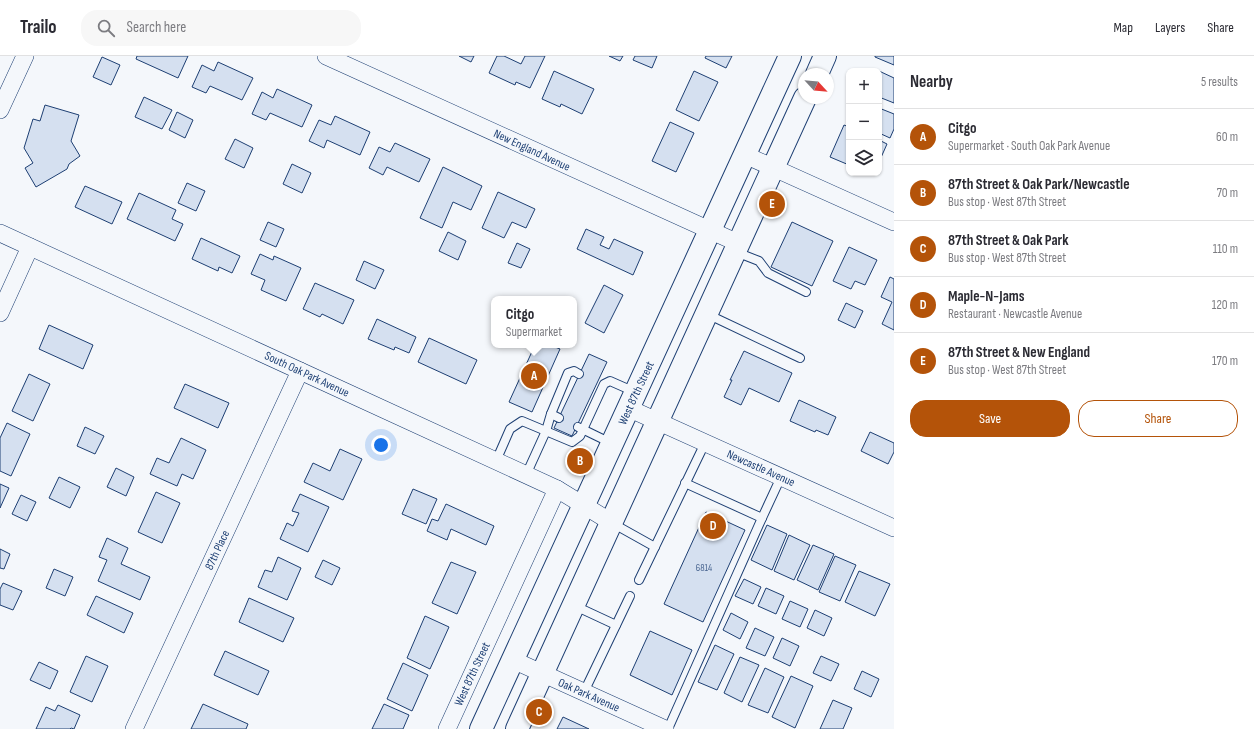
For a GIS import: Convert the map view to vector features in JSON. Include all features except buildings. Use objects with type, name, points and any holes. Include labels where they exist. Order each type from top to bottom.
[{"type":"main road","name":"West 87th Street","points":[[481,729],[790,56]]},
{"type":"main road","points":[[819,68],[825,56]]},
{"type":"main road","points":[[517,729],[802,104]]},
{"type":"street","points":[[0,110],[25,56]]},
{"type":"street","name":"New England Avenue","points":[[326,56],[710,231],[737,247]]},
{"type":"street","points":[[745,154],[894,222]]},
{"type":"street","name":"South Oak Park Avenue","points":[[0,233],[557,489],[611,522]]},
{"type":"street","points":[[0,313],[30,247]]},
{"type":"street","name":"87th Place","points":[[134,729],[300,371]]},
{"type":"street","name":"Newcastle Avenue","points":[[632,400],[657,421],[894,528]]},
{"type":"street","name":"West 87th Street","points":[[447,729],[557,489]]},
{"type":"street","name":"Oak Park Avenue","points":[[513,660],[666,729]]},
{"type":"lane","points":[[737,247],[758,261],[768,273],[806,292]]},
{"type":"lane","points":[[706,313],[800,358]]},
{"type":"lane","points":[[526,475],[546,431],[551,414],[568,373],[574,371],[579,374]]},
{"type":"lane","points":[[496,461],[510,429],[522,421],[572,442],[580,436],[580,428],[601,383],[610,381],[632,400]]},
{"type":"lane","points":[[551,414],[559,418]]},
{"type":"lane","points":[[580,428],[612,444]]},
{"type":"lane","points":[[638,580],[705,443]]},
{"type":"lane","points":[[666,729],[781,477]]},
{"type":"lane","points":[[685,484],[762,518]]},
{"type":"lane","points":[[611,522],[655,547]]},
{"type":"lane","points":[[584,692],[630,596]]},
{"type":"lane","points":[[573,605],[616,625]]},
{"type":"place","name":"87th Street & New England","points":[[772,204]]},
{"type":"place","name":"Citgo","points":[[534,376]]},
{"type":"place","name":"87th Street & Oak Park/Newcastle","points":[[580,461]]},
{"type":"place","name":"Maple-N-Jams","points":[[713,526]]},
{"type":"place","name":"87th Street & Oak Park","points":[[539,712]]}]
